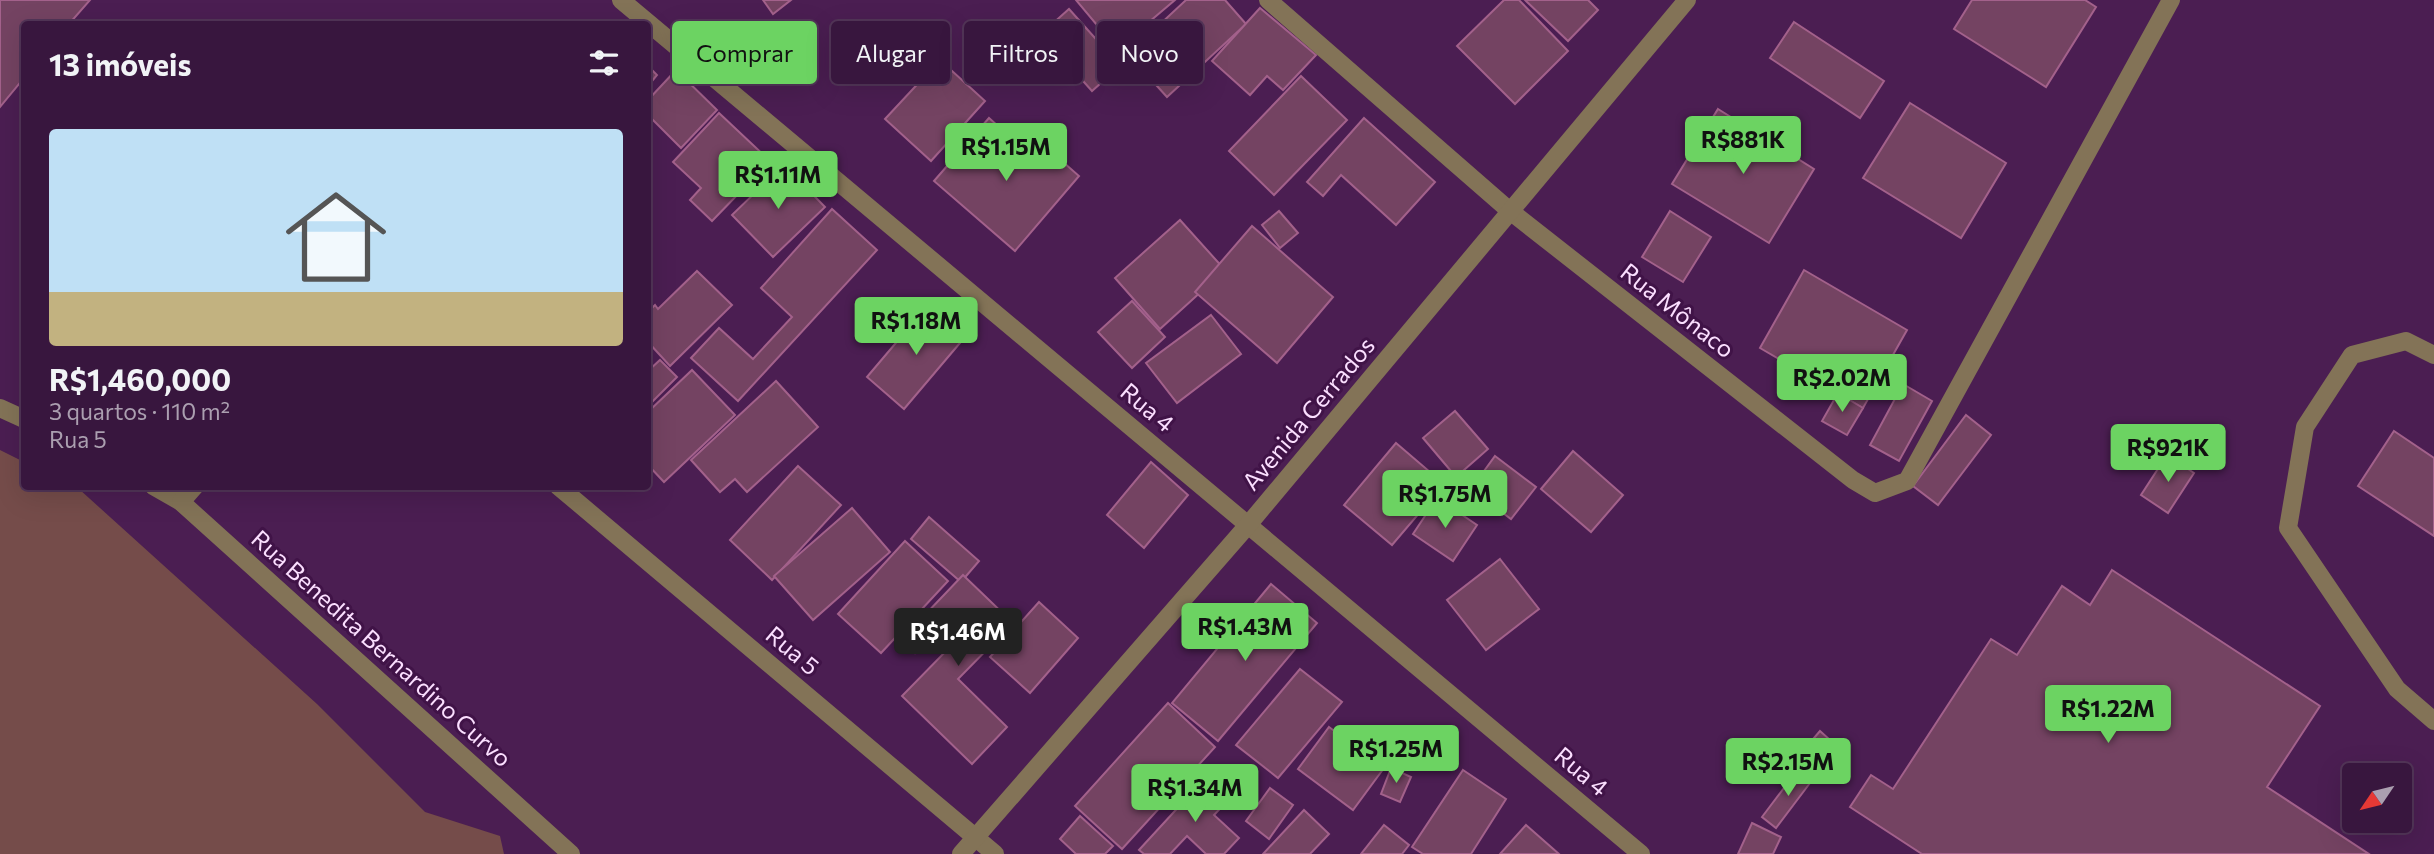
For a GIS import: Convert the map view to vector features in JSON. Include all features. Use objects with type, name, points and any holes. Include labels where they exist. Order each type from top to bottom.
[{"type":"street","name":"Rua 4","points":[[621,0],[646,21]]},
{"type":"street","name":"Rua Mônaco","points":[[1268,0],[1510,211],[1842,471],[1875,493],[1907,481],[2172,0]]},
{"type":"street","name":"Avenida Cerrados","points":[[961,854],[1248,525],[1687,0]]},
{"type":"street","name":"Rua 4","points":[[651,25],[1641,854]]},
{"type":"street","points":[[2434,355],[2406,341],[2352,355],[2305,427],[2288,528],[2397,689],[2434,721]]},
{"type":"street","points":[[0,408],[21,418]]},
{"type":"street","name":"Rua Benedita Bernardino Curvo","points":[[160,490],[181,502],[571,854]]},
{"type":"street","points":[[181,502],[192,490]]},
{"type":"street","name":"Rua 5","points":[[563,490],[995,854]]},
{"type":"shaded area","points":[[0,450],[21,460],[21,490],[80,490],[317,704],[425,812],[500,836],[504,854],[0,854]]},
{"type":"building","points":[[0,0],[90,0],[72,21],[21,21],[21,82],[0,107]]},
{"type":"building","points":[[763,0],[791,0],[773,14]]},
{"type":"building","points":[[1076,0],[1175,0],[1150,21],[1097,21],[1097,25]]},
{"type":"building","points":[[1186,0],[1225,0],[1246,24],[1203,64],[1203,21],[1163,21]]},
{"type":"building","points":[[1504,0],[1519,0],[1568,51],[1515,104],[1457,46]]},
{"type":"building","points":[[1525,0],[1588,0],[1598,10],[1568,41]]},
{"type":"building","points":[[1972,0],[2085,0],[2096,7],[2046,87],[1954,29]]},
{"type":"building","points":[[1260,8],[1316,55],[1283,90],[1267,76],[1250,95],[1212,61]]},
{"type":"building","points":[[1069,9],[1080,21],[1056,21]]},
{"type":"building","points":[[1794,22],[1884,81],[1860,118],[1770,58]]},
{"type":"building","points":[[1083,25],[1097,40],[1097,84],[1100,84],[1092,91],[1083,81]]},
{"type":"building","points":[[651,69],[657,75],[651,82]]},
{"type":"building","points":[[950,69],[985,101],[931,161],[885,119],[918,84],[950,84]]},
{"type":"building","points":[[672,74],[672,84],[690,84],[717,110],[681,148],[651,118],[651,97]]},
{"type":"building","points":[[1301,76],[1347,120],[1274,195],[1229,151]]},
{"type":"building","points":[[1155,84],[1181,84],[1167,97]]},
{"type":"building","points":[[1910,103],[2006,163],[1961,238],[1863,178]]},
{"type":"building","points":[[1718,109],[1814,169],[1769,243],[1672,184]]},
{"type":"building","points":[[719,113],[770,161],[712,221],[690,200],[701,188],[673,162]]},
{"type":"building","points":[[989,118],[1036,160],[1047,148],[1079,176],[1015,251],[934,181]]},
{"type":"building","points":[[1364,118],[1435,182],[1396,225],[1341,175],[1323,196],[1307,182]]},
{"type":"building","points":[[784,165],[825,207],[773,257],[732,215]]},
{"type":"building","points":[[832,209],[877,250],[738,401],[691,358],[719,328],[753,359],[792,317],[761,288]]},
{"type":"building","points":[[1279,211],[1298,233],[1280,248],[1262,225]]},
{"type":"building","points":[[1670,211],[1711,237],[1683,282],[1642,257]]},
{"type":"building","points":[[1180,220],[1225,270],[1160,329],[1115,278]]},
{"type":"building","points":[[1252,226],[1333,297],[1277,363],[1195,292]]},
{"type":"building","points":[[1804,270],[1907,330],[1863,408],[1760,348]]},
{"type":"building","points":[[697,271],[732,305],[670,366],[651,345],[651,309],[655,305],[658,309]]},
{"type":"building","points":[[1132,301],[1165,337],[1132,368],[1098,332]]},
{"type":"building","points":[[928,305],[965,337],[904,409],[867,377]]},
{"type":"building","points":[[1211,315],[1241,354],[1177,403],[1146,363]]},
{"type":"building","points":[[660,360],[677,377],[651,403],[651,368]]},
{"type":"building","points":[[692,370],[735,415],[664,482],[651,468],[651,409]]},
{"type":"building","points":[[776,381],[818,427],[747,492],[735,479],[720,492],[691,460]]},
{"type":"building","points":[[1903,384],[1932,401],[1899,461],[1870,445]]},
{"type":"building","points":[[1838,393],[1863,408],[1847,435],[1822,421]]},
{"type":"building","points":[[1455,411],[1488,449],[1456,477],[1423,438]]},
{"type":"building","points":[[1966,415],[1991,435],[1938,505],[1913,486]]},
{"type":"building","points":[[2394,431],[2434,458],[2434,536],[2358,486]]},
{"type":"building","points":[[1396,443],[1444,484],[1392,545],[1344,505]]},
{"type":"building","points":[[1573,451],[1623,495],[1591,532],[1541,489]]},
{"type":"building","points":[[2167,455],[2194,473],[2168,513],[2141,495]]},
{"type":"building","points":[[1495,456],[1536,487],[1511,519],[1471,489]]},
{"type":"building","points":[[1151,462],[1188,495],[1144,548],[1107,515]]},
{"type":"building","points":[[798,466],[841,505],[772,580],[730,540]]},
{"type":"building","points":[[1437,498],[1477,525],[1453,561],[1413,534]]},
{"type":"building","points":[[852,508],[890,552],[813,620],[774,576]]},
{"type":"building","points":[[929,517],[979,561],[961,582],[911,539]]},
{"type":"building","points":[[905,541],[948,581],[881,653],[838,614]]},
{"type":"building","points":[[1500,559],[1539,609],[1486,650],[1447,600]]},
{"type":"building","points":[[2112,570],[2320,706],[2267,787],[2369,854],[1922,854],[1850,807],[1871,775],[1893,789],[1991,639],[2017,655],[2062,586],[2090,605]]},
{"type":"building","points":[[963,575],[1013,623],[958,679],[1007,727],[972,764],[902,696],[950,647],[935,632],[915,653],[901,640]]},
{"type":"building","points":[[1271,584],[1317,623],[1218,741],[1172,703]]},
{"type":"building","points":[[1039,602],[1078,638],[1030,693],[990,657]]},
{"type":"building","points":[[1300,669],[1342,702],[1278,778],[1236,745]]},
{"type":"building","points":[[1168,703],[1215,747],[1122,849],[1075,806]]},
{"type":"building","points":[[1329,727],[1384,768],[1353,810],[1298,769]]},
{"type":"building","points":[[1820,731],[1840,749],[1816,777],[1796,759]]},
{"type":"building","points":[[1391,768],[1411,777],[1400,802],[1381,794]]},
{"type":"building","points":[[1799,768],[1813,779],[1776,828],[1762,817]]},
{"type":"building","points":[[1463,770],[1506,799],[1471,854],[1423,854],[1412,847]]},
{"type":"building","points":[[1207,776],[1230,798],[1214,815],[1239,838],[1224,854],[1206,854],[1187,836],[1170,854],[1144,854],[1139,850]]},
{"type":"building","points":[[1270,788],[1293,805],[1269,839],[1246,821]]},
{"type":"building","points":[[1304,810],[1329,834],[1310,854],[1263,854]]},
{"type":"building","points":[[1080,816],[1113,846],[1105,854],[1076,854],[1060,839]]},
{"type":"building","points":[[1752,823],[1781,837],[1773,854],[1738,854]]},
{"type":"building","points":[[1384,825],[1409,845],[1402,854],[1361,854]]},
{"type":"building","points":[[1526,825],[1559,854],[1500,854]]}]
